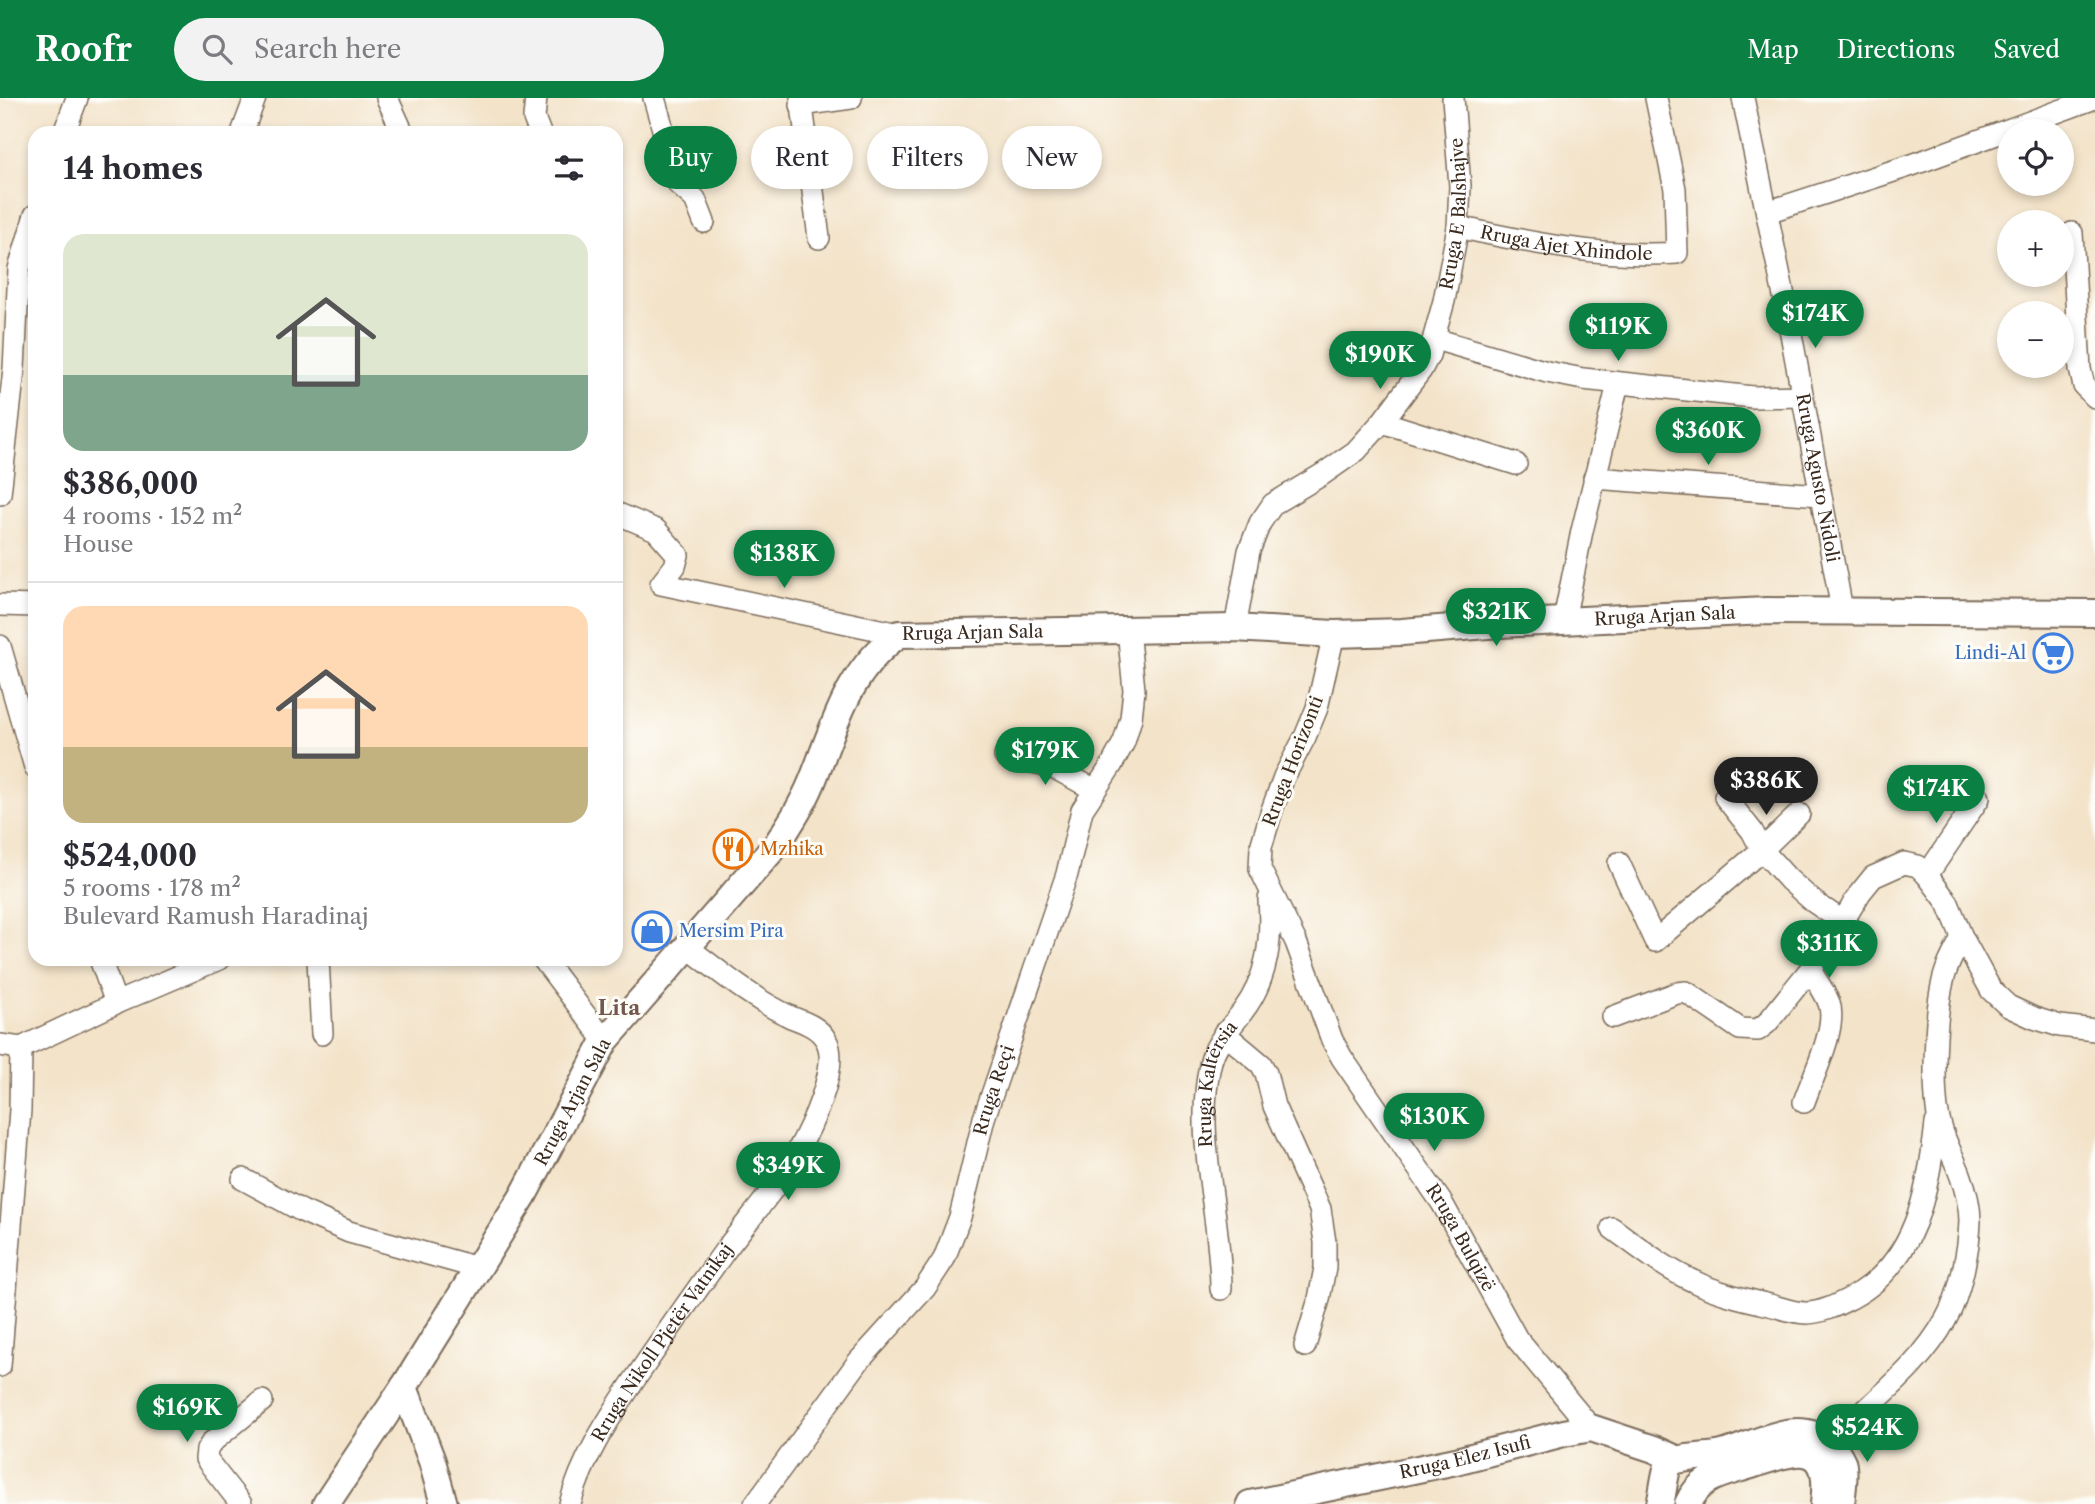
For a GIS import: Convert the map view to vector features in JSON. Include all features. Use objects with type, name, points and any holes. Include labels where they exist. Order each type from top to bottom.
[{"type":"street","points":[[67,126],[77,98]]},
{"type":"street","points":[[245,126],[255,98]]},
{"type":"street","points":[[387,98],[400,126]]},
{"type":"street","points":[[654,98],[679,185],[695,199],[704,222]]},
{"type":"street","points":[[819,239],[801,102],[851,98]]},
{"type":"street","name":"Rruga E Balshajve","points":[[1235,628],[1249,551],[1260,523],[1273,504],[1346,459],[1366,441],[1421,370],[1435,339],[1454,258],[1458,227],[1460,186],[1453,98]]},
{"type":"street","name":"Rruga Ajet Xhindole","points":[[1458,227],[1530,243],[1594,251],[1650,255],[1677,253],[1675,189],[1656,98]]},
{"type":"street","name":"Rruga Agusto Nidoli","points":[[1743,98],[1842,610]]},
{"type":"street","points":[[1767,212],[1912,165],[2095,98]]},
{"type":"street","points":[[0,494],[14,369],[19,269],[28,239]]},
{"type":"street","points":[[2074,267],[2080,369],[2084,386],[2095,397]]},
{"type":"street","points":[[1435,339],[1547,372],[1618,384],[1753,397],[1801,396]]},
{"type":"street","points":[[1564,620],[1594,478],[1618,384]]},
{"type":"street","points":[[1382,422],[1517,464]]},
{"type":"street","points":[[1594,478],[1820,495]]},
{"type":"street","points":[[623,516],[656,530],[678,555],[675,566],[661,584],[899,634]]},
{"type":"street","points":[[0,605],[28,606]]},
{"type":"street","name":"Rruga Arjan Sala","points":[[327,1504],[404,1387],[539,1169],[606,1041],[777,844],[806,794],[852,685],[881,648],[899,634],[1235,628],[1334,634],[1402,632],[1564,620],[1629,619],[1712,612],[1842,610],[2095,614]]},
{"type":"street","name":"Rruga Reçi","points":[[755,1504],[858,1362],[925,1288],[944,1259],[960,1217],[984,1118],[1067,874],[1082,810],[1124,742],[1133,690],[1128,629]]},
{"type":"street","name":"Rruga Horizonti","points":[[1268,888],[1260,869],[1261,847],[1284,777],[1306,737],[1317,709],[1334,634]]},
{"type":"street","points":[[0,646],[28,743]]},
{"type":"street","points":[[1005,756],[1051,766],[1096,790]]},
{"type":"street","points":[[1725,797],[1752,831],[1762,850],[1789,880],[1814,902],[1842,921]]},
{"type":"street","points":[[1927,875],[1979,798]]},
{"type":"street","points":[[1619,863],[1655,941],[1762,850],[1799,814]]},
{"type":"street","points":[[1614,1017],[1686,992],[1740,1029],[1758,1030],[1767,1023],[1825,951],[1860,893],[1873,877],[1904,863],[1918,866],[1948,903],[1962,937],[1991,990],[2008,1006],[2060,1026],[2095,1030]]},
{"type":"street","name":"Rruga Kaltërsia","points":[[1221,1289],[1204,1130],[1205,1095],[1210,1062],[1224,1033],[1254,995],[1262,975],[1269,950],[1271,928],[1268,888]]},
{"type":"street","name":"Rruga Bulqizë","points":[[1268,888],[1296,942],[1332,1040],[1342,1058],[1442,1203],[1517,1339],[1591,1428]]},
{"type":"street","points":[[1612,1228],[1649,1256],[1693,1281],[1735,1297],[1804,1313],[1822,1311],[1868,1289],[1890,1269],[1905,1247],[1931,1169],[1937,1111],[1940,995],[1946,971],[1962,937]]},
{"type":"street","name":"Rruga Nikoll Pjetër Vatnikaj","points":[[570,1504],[588,1456],[609,1418],[699,1286],[795,1155],[813,1119],[830,1063],[830,1047],[824,1036],[812,1026],[749,995],[686,946]]},
{"type":"street","points":[[103,966],[116,1003]]},
{"type":"street","points":[[0,1045],[21,1048],[203,966]]},
{"type":"street","points":[[318,966],[322,1034]]},
{"type":"street","points":[[548,966],[606,1041]]},
{"type":"street","points":[[1804,1102],[1828,1036],[1831,1016],[1830,1004],[1810,970]]},
{"type":"street","points":[[1224,1033],[1261,1063],[1274,1106],[1320,1209],[1325,1242],[1325,1268],[1306,1346]]},
{"type":"street","points":[[0,1366],[20,1110],[21,1048]]},
{"type":"street","points":[[1830,1445],[1908,1370],[1947,1318],[1957,1292],[1970,1221],[1968,1198],[1944,1139],[1937,1111]]},
{"type":"street","points":[[243,1179],[302,1211],[349,1231],[478,1268]]},
{"type":"street","points":[[404,1387],[432,1461],[444,1504]]},
{"type":"street","points":[[241,1504],[206,1459],[207,1450],[212,1442],[262,1401]]},
{"type":"street","name":"Rruga Elez Isufi","points":[[1257,1503],[1456,1461],[1591,1428],[1654,1449],[1673,1476],[1677,1494],[1693,1493]]},
{"type":"street","points":[[1673,1476],[1727,1453],[1798,1430],[1821,1437],[1843,1464],[1841,1504]]},
{"type":"street","points":[[1693,1493],[1723,1473],[1780,1455],[1804,1451],[1815,1457],[1822,1466],[1826,1477],[1824,1504]]},
{"type":"place","name":"Lindi-Al","points":[[2053,653]]},
{"type":"place","name":"Mzhika","points":[[733,849]]},
{"type":"place","name":"Mersim Pira","points":[[652,931]]},
{"type":"district","name":"Lita","points":[[619,1007]]}]
